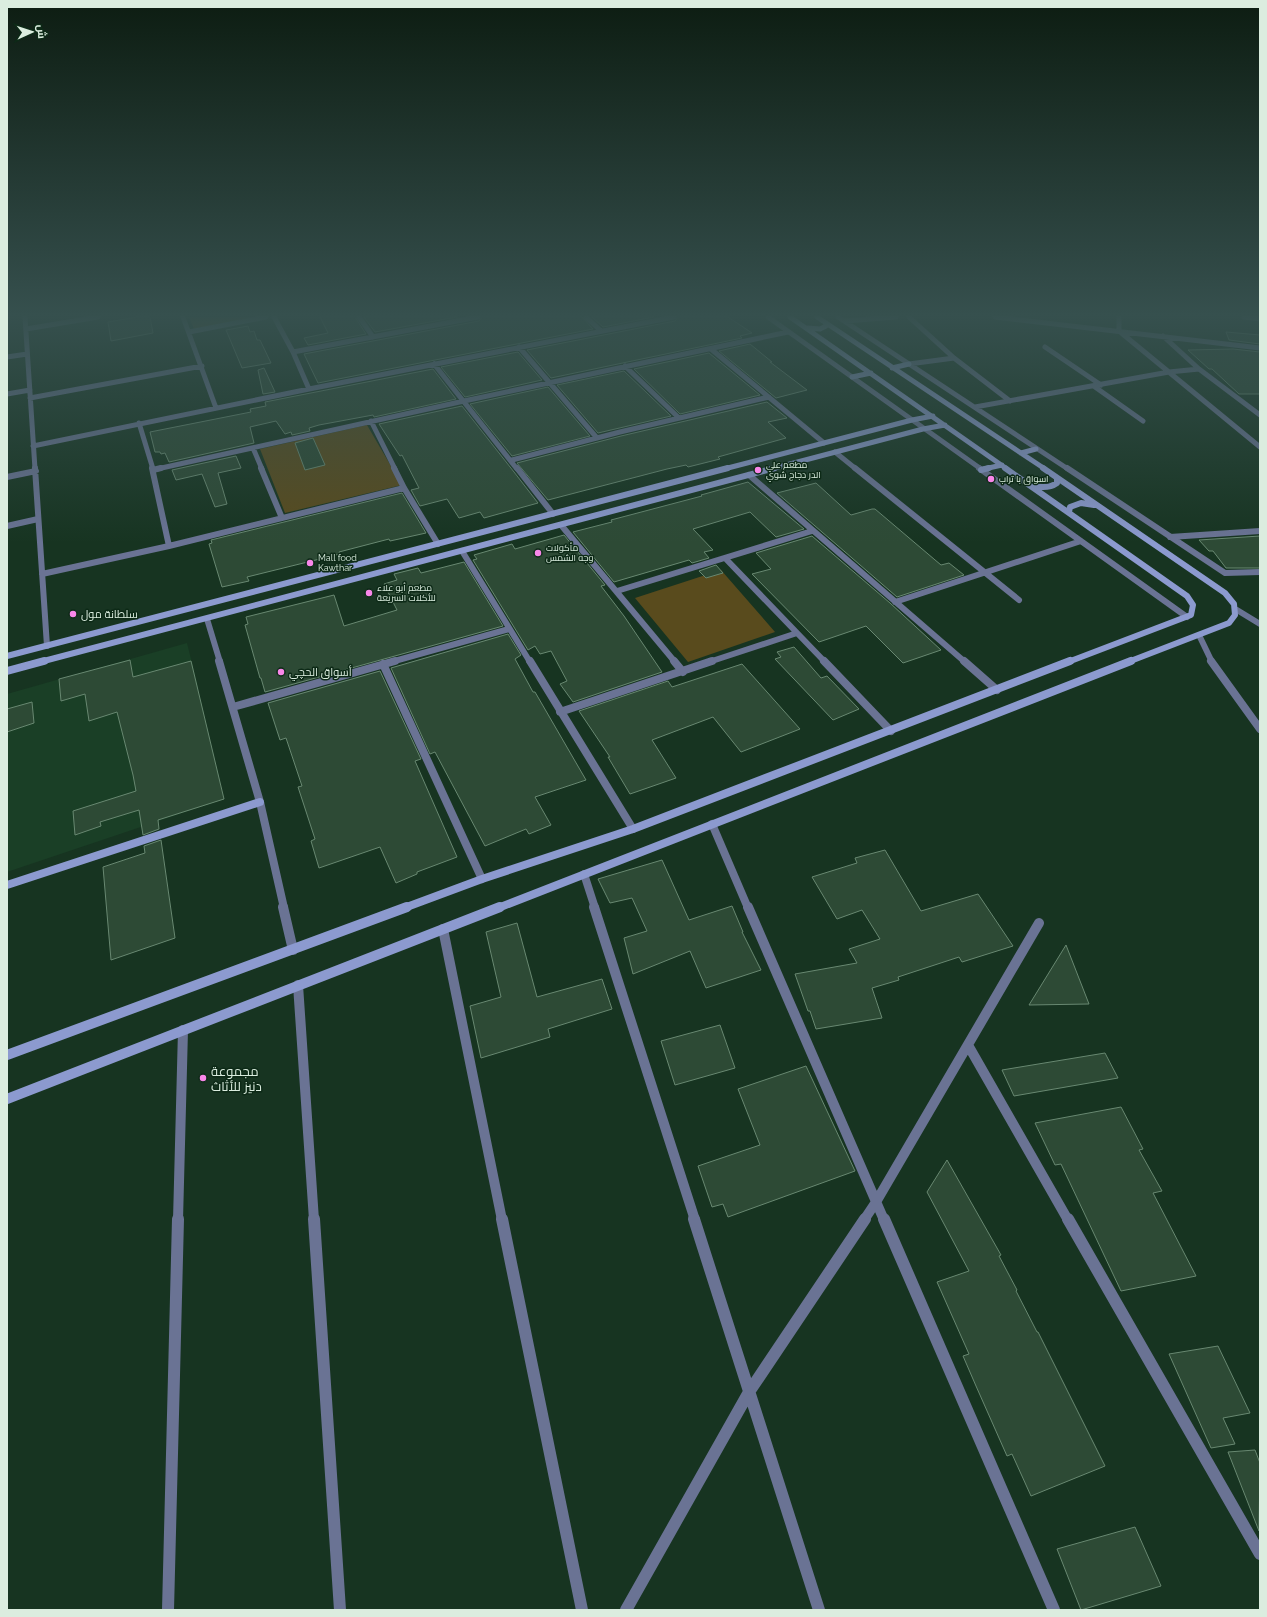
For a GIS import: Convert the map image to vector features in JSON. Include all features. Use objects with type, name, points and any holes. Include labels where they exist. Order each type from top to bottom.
[{"type":"street","points":[[30,392],[47,646]]},
{"type":"street","points":[[30,398],[60,392]]},
{"type":"street","points":[[211,392],[216,408]]},
{"type":"street","points":[[33,446],[292,392]]},
{"type":"street","points":[[457,392],[512,460],[553,514]]},
{"type":"street","points":[[153,470],[504,392]]},
{"type":"street","points":[[556,392],[597,438]]},
{"type":"street","points":[[652,392],[679,418]]},
{"type":"street","points":[[764,392],[824,443]]},
{"type":"street","points":[[874,392],[1187,618]]},
{"type":"street","points":[[7,1056],[482,880],[633,830],[1187,618],[1194,611],[1192,601],[1187,596],[899,392]]},
{"type":"street","points":[[929,392],[1225,593],[1233,599],[1237,610],[1260,624]]},
{"type":"street","points":[[952,392],[1224,573],[1260,572]]},
{"type":"street","points":[[999,392],[1010,401]]},
{"type":"street","points":[[975,408],[1061,392]]},
{"type":"street","points":[[1102,392],[1143,421]]},
{"type":"street","points":[[1194,392],[1260,447]]},
{"type":"street","points":[[1230,392],[1260,415]]},
{"type":"street","points":[[512,460],[769,397]]},
{"type":"street","points":[[7,656],[932,416]]},
{"type":"street","points":[[371,421],[404,488],[438,544]]},
{"type":"street","points":[[139,423],[153,470],[169,546]]},
{"type":"street","points":[[7,671],[923,428],[945,425]]},
{"type":"street","points":[[253,448],[282,518]]},
{"type":"street","points":[[1020,453],[1036,449]]},
{"type":"street","points":[[835,452],[1019,600]]},
{"type":"street","points":[[981,470],[1002,465]]},
{"type":"street","points":[[7,477],[36,471]]},
{"type":"street","points":[[749,475],[997,690]]},
{"type":"street","points":[[1030,485],[1048,488],[1057,483],[1057,479]]},
{"type":"street","points":[[42,574],[169,546],[404,488]]},
{"type":"street","points":[[1069,512],[1070,507],[1076,504],[1096,506]]},
{"type":"street","points":[[7,526],[38,519]]},
{"type":"street","points":[[561,525],[683,672]]},
{"type":"street","points":[[617,591],[812,531]]},
{"type":"street","points":[[1170,537],[1260,531]]},
{"type":"street","points":[[895,602],[1081,541]]},
{"type":"street","points":[[462,551],[633,830]]},
{"type":"street","points":[[725,558],[891,731]]},
{"type":"street","points":[[282,585],[281,593],[288,597]]},
{"type":"street","points":[[240,596],[247,601],[246,608]]},
{"type":"street","points":[[7,1098],[1229,623],[1236,614],[1237,610]]},
{"type":"street","points":[[207,619],[260,802],[293,950]]},
{"type":"street","points":[[233,707],[509,629]]},
{"type":"street","points":[[560,712],[798,633]]},
{"type":"street","points":[[1199,634],[1208,657],[1260,729]]},
{"type":"street","points":[[383,664],[482,880]]},
{"type":"street","points":[[7,885],[260,802]]},
{"type":"street","points":[[712,824],[1054,1610]]},
{"type":"street","points":[[584,874],[819,1610]]},
{"type":"street","points":[[626,1610],[750,1392],[876,1202],[1040,923]]},
{"type":"street","points":[[442,929],[582,1610]]},
{"type":"street","points":[[298,985],[340,1610]]},
{"type":"street","points":[[168,1610],[183,1030]]},
{"type":"street","points":[[968,1044],[1260,1554]]},
{"type":"shaded area","points":[[367,425],[402,485],[285,513],[260,449]]},
{"type":"shaded area","points":[[721,570],[775,632],[688,662],[635,598]]},
{"type":"shaded area","points":[[187,643],[224,799],[7,872],[7,694]]},
{"type":"building","points":[[314,392],[451,392],[456,399],[374,417],[373,415],[319,425],[309,428],[310,431],[292,435],[291,432],[285,434],[276,421],[250,427],[254,443],[169,462],[165,453],[161,454],[160,452],[155,452],[150,432],[251,412],[250,409],[266,406],[265,402]]},
{"type":"building","points":[[461,392],[486,392],[465,397]]},
{"type":"building","points":[[523,392],[553,392],[590,436],[512,456],[470,404]]},
{"type":"building","points":[[563,392],[646,392],[671,416],[598,433]]},
{"type":"building","points":[[658,392],[757,392],[760,395],[680,414]]},
{"type":"building","points":[[769,392],[797,392],[776,398]]},
{"type":"building","points":[[1237,392],[1260,392],[1260,394],[1239,394]]},
{"type":"building","points":[[767,402],[787,418],[768,422],[786,438],[718,457],[720,459],[688,467],[686,465],[667,469],[548,500],[517,463],[621,436]]},
{"type":"building","points":[[462,406],[538,503],[484,518],[480,512],[459,518],[447,499],[420,506],[411,490],[419,488],[402,455],[400,456],[379,424]]},
{"type":"building","points":[[313,438],[325,465],[305,470],[295,443]]},
{"type":"building","points":[[236,456],[241,468],[218,473],[227,504],[215,507],[202,474],[176,480],[172,470]]},
{"type":"building","points":[[748,482],[804,529],[776,537],[750,512],[693,529],[713,550],[704,552],[709,558],[692,563],[689,560],[614,582],[573,532],[612,522],[611,520]]},
{"type":"building","points":[[816,483],[851,515],[875,509],[941,565],[949,563],[964,575],[897,597],[777,493]]},
{"type":"building","points":[[402,493],[426,533],[390,541],[389,539],[339,552],[340,554],[247,577],[249,581],[222,587],[209,544],[212,543],[211,540]]},
{"type":"building","points":[[564,535],[605,585],[601,586],[624,616],[662,672],[573,702],[560,684],[567,681],[551,651],[540,654],[535,646],[528,650],[473,560],[477,559],[474,555],[512,544],[515,549]]},
{"type":"building","points":[[812,536],[890,603],[941,650],[903,663],[866,626],[819,642],[752,574],[771,569],[756,553]]},
{"type":"building","points":[[1260,536],[1260,568],[1226,568],[1213,551],[1209,551],[1199,540]]},
{"type":"building","points":[[464,562],[503,626],[265,692],[245,625],[248,624],[246,617],[334,595],[344,626],[397,610],[384,584],[397,580],[394,574],[418,568],[421,573]]},
{"type":"building","points":[[716,565],[723,573],[706,578],[699,571]]},
{"type":"building","points":[[508,634],[521,655],[515,659],[586,780],[535,797],[551,825],[529,834],[526,829],[485,846],[435,752],[430,754],[391,668]]},
{"type":"building","points":[[794,647],[821,678],[827,676],[859,709],[833,720],[775,659],[781,657],[777,652]]},
{"type":"building","points":[[130,660],[133,677],[191,661],[224,799],[158,820],[159,829],[143,835],[139,810],[100,822],[101,826],[75,835],[73,811],[136,791],[117,712],[89,721],[85,694],[61,701],[59,679]]},
{"type":"building","points":[[742,664],[800,729],[741,752],[713,717],[652,740],[676,778],[630,794],[608,757],[610,757],[579,711],[668,681],[672,687]]},
{"type":"building","points":[[380,671],[421,759],[415,761],[457,857],[417,872],[417,874],[396,883],[380,847],[319,868],[311,841],[315,839],[298,787],[302,786],[286,738],[280,740],[268,703]]},
{"type":"building","points":[[32,702],[34,723],[7,732],[7,709]]},
{"type":"building","points":[[161,840],[175,938],[111,960],[103,867],[145,853],[144,846]]},
{"type":"building","points":[[885,850],[921,911],[978,894],[1013,946],[962,962],[959,957],[898,977],[899,980],[872,988],[882,1018],[816,1029],[795,974],[857,963],[849,949],[880,939],[862,910],[837,919],[812,877],[857,863],[855,858]]},
{"type":"building","points":[[662,860],[689,920],[732,906],[742,932],[761,970],[706,988],[690,951],[633,974],[624,938],[647,931],[632,898],[610,903],[598,879]]},
{"type":"building","points":[[517,923],[537,997],[602,979],[612,1009],[548,1029],[550,1037],[481,1058],[470,1006],[501,997],[486,932]]},
{"type":"building","points":[[1066,945],[1089,1004],[1029,1005]]},
{"type":"building","points":[[720,1025],[735,1068],[675,1085],[661,1041]]},
{"type":"building","points":[[1105,1053],[1118,1078],[1014,1096],[1002,1070]]},
{"type":"building","points":[[806,1066],[855,1171],[728,1217],[723,1204],[712,1207],[698,1166],[760,1145],[738,1089]]},
{"type":"building","points":[[1121,1107],[1143,1149],[1139,1150],[1162,1191],[1153,1193],[1196,1276],[1121,1291],[1061,1164],[1055,1165],[1035,1123]]},
{"type":"building","points":[[947,1160],[1001,1255],[999,1256],[1017,1290],[1016,1291],[1105,1466],[1031,1496],[1012,1454],[1007,1456],[976,1386],[963,1356],[969,1354],[937,1282],[969,1271],[927,1192]]},
{"type":"building","points":[[1218,1346],[1250,1413],[1223,1418],[1235,1444],[1211,1448],[1169,1354]]},
{"type":"building","points":[[1255,1450],[1260,1463],[1259,1531],[1228,1452]]},
{"type":"building","points":[[1135,1527],[1161,1586],[1081,1610],[1057,1549]]},
{"type":"place","name":"مطعم علي الدر دجاج شوي","points":[[758,470]]},
{"type":"place","name":"اسواق با تراب","points":[[991,479]]},
{"type":"place","name":"مأكولات وجه الشمس","points":[[538,553]]},
{"type":"place","name":"Mall food Kawthar","points":[[310,563]]},
{"type":"place","name":"مطعم أبو علاء للأكلات السريعة","points":[[369,593]]},
{"type":"place","name":"سلطانة مول","points":[[73,614]]},
{"type":"place","name":"أسواق الحچي","points":[[281,672]]},
{"type":"place","name":"مجموعة دنيز للأثاث","points":[[203,1078]]}]
